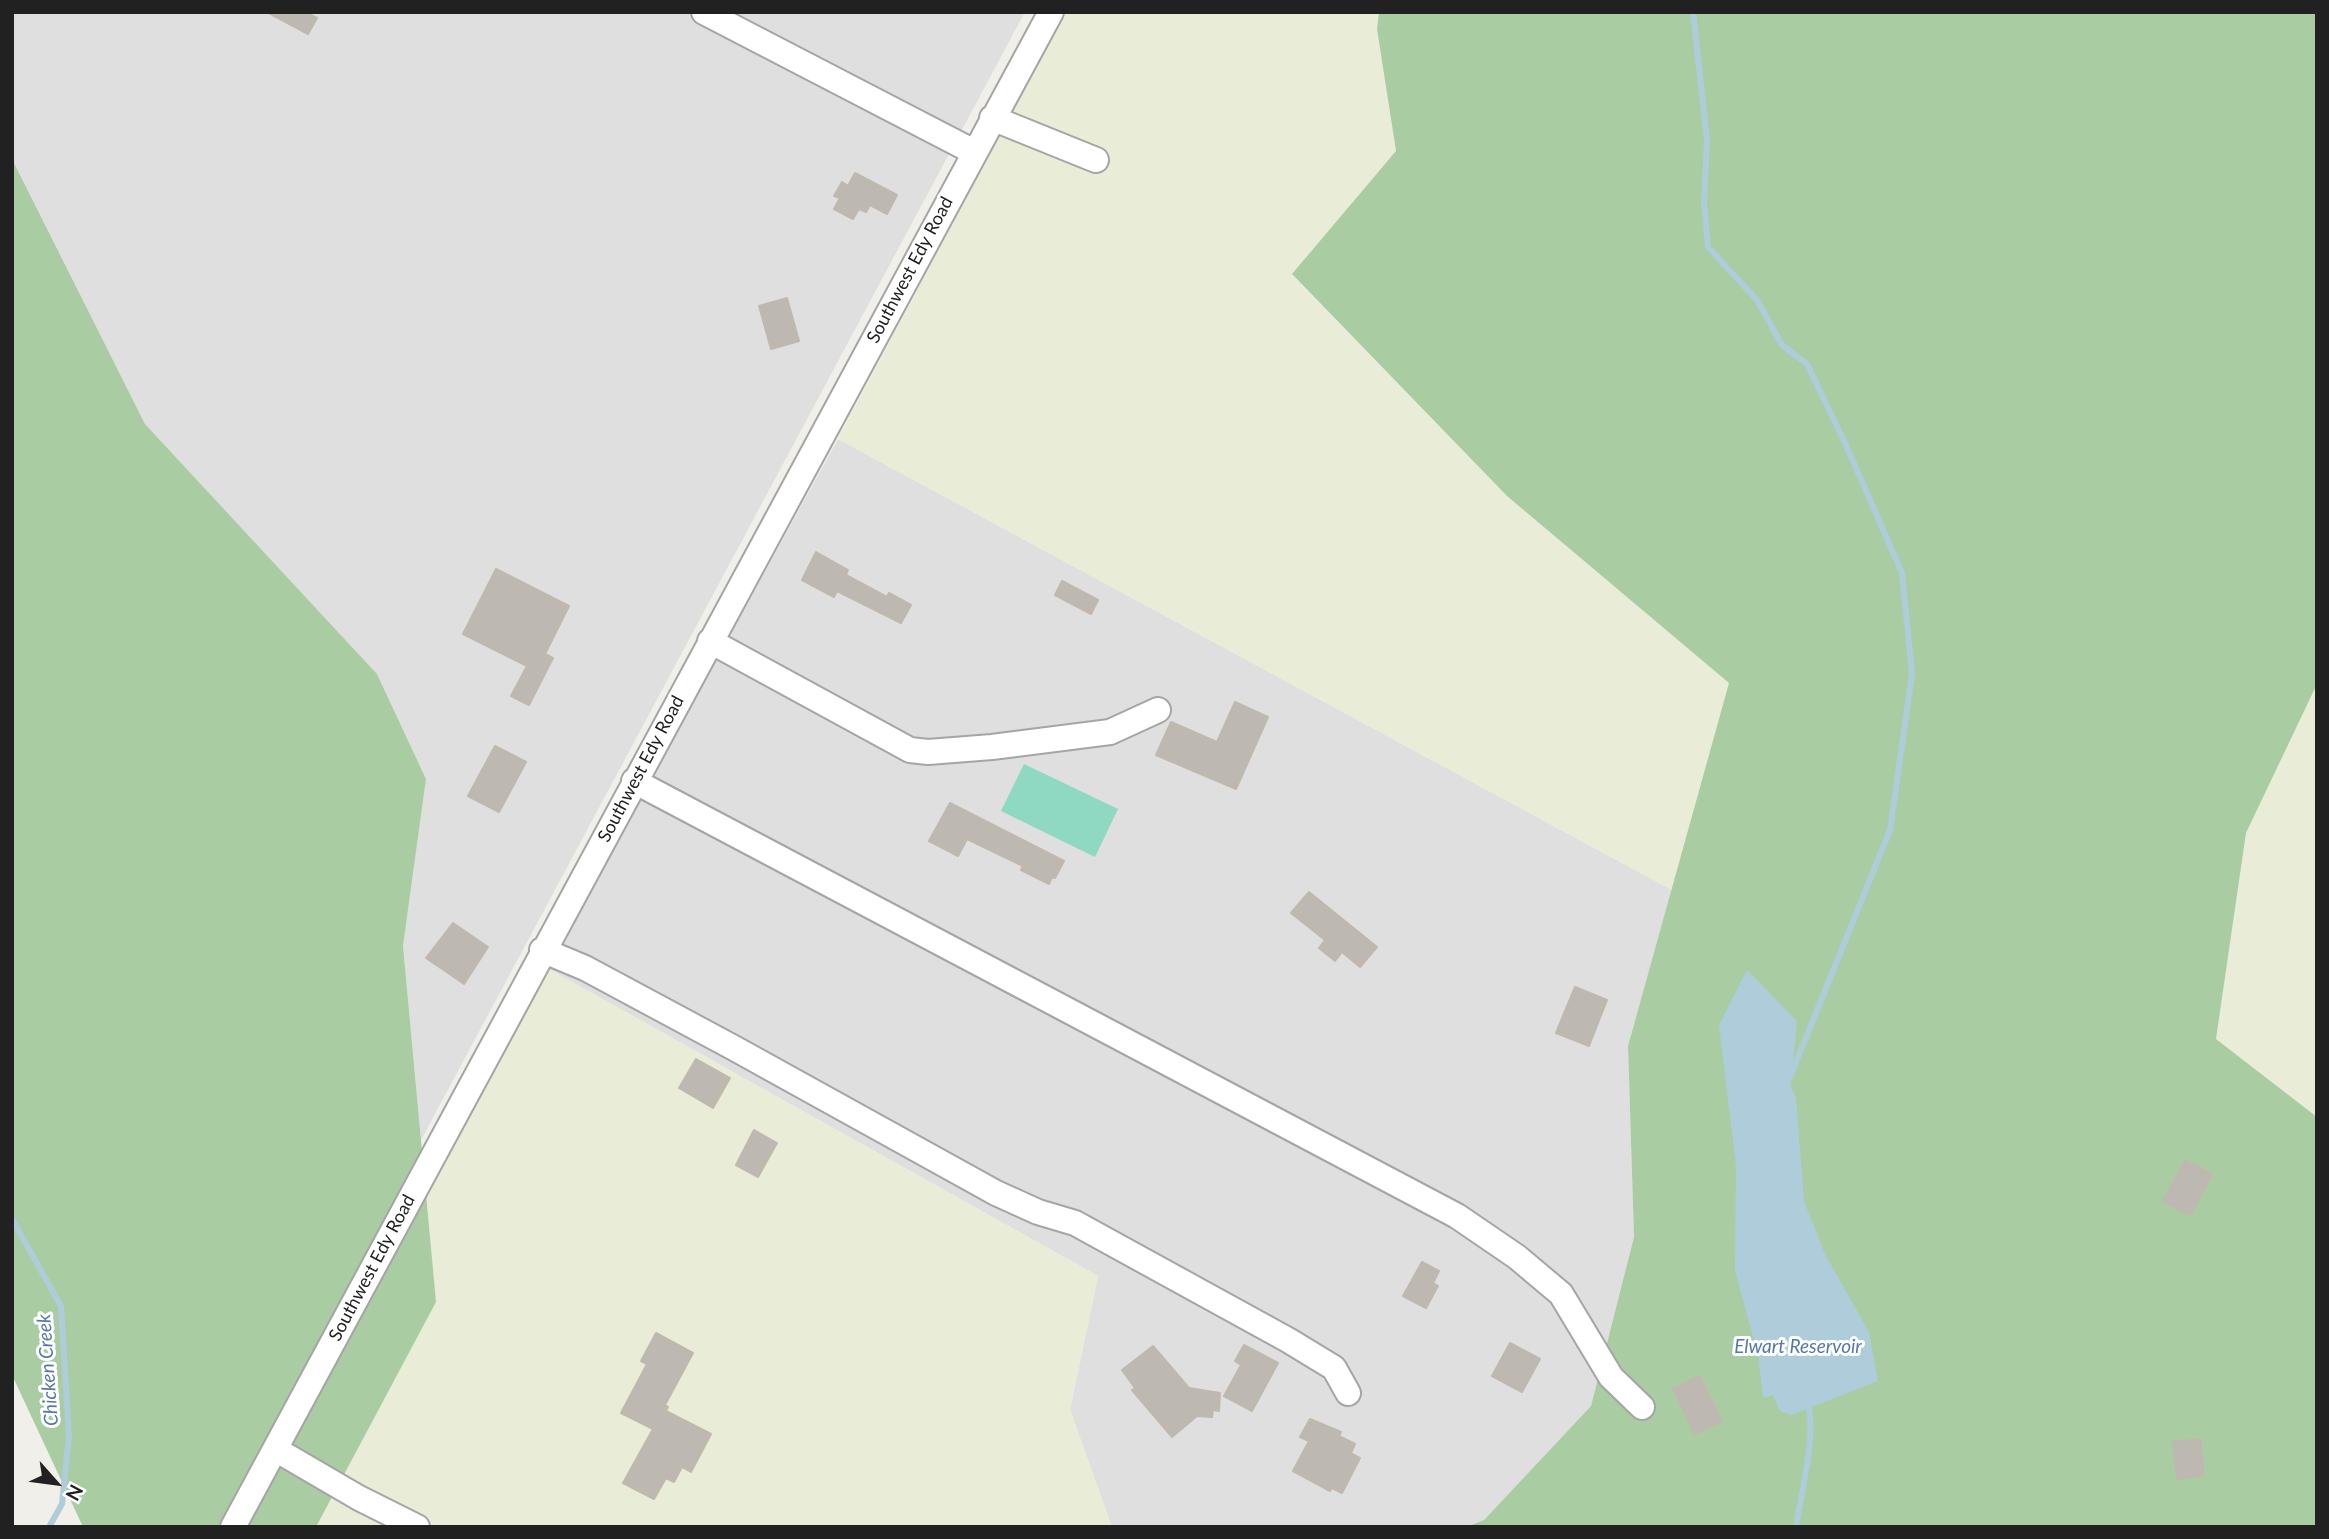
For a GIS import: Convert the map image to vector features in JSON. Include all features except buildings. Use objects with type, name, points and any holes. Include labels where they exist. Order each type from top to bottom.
[{"type":"street","points":[[704,12],[974,152]]},
{"type":"street","name":"Southwest Edy Road","points":[[233,1527],[542,950],[1051,12]]},
{"type":"street","points":[[992,118],[1096,160]]},
{"type":"street","points":[[710,641],[910,750],[928,752],[992,747],[1110,732],[1158,710]]},
{"type":"street","points":[[634,781],[1457,1216],[1517,1257],[1561,1294],[1611,1377],[1642,1407]]},
{"type":"street","points":[[542,950],[585,968],[996,1193],[1038,1212],[1075,1223],[1289,1340],[1334,1368],[1348,1393]]},
{"type":"street","points":[[275,1449],[359,1498],[417,1527]]},
{"type":"shaded area","points":[[12,12],[1025,12],[421,1140],[403,946],[426,779],[377,674],[145,424],[12,159]]},
{"type":"shaded area","points":[[838,439],[1672,890],[1628,1046],[1634,1237],[1591,1406],[1484,1520],[1466,1527],[1112,1527],[1070,1410],[1098,1276],[547,968]]},
{"type":"green space","points":[[1066,12],[1379,12],[1377,29],[1396,151],[1292,275],[1507,496],[1730,683],[1672,890],[838,439]]},
{"type":"green space","points":[[1379,12],[2317,12],[2317,684],[2246,833],[2216,1039],[2317,1117],[2317,1527],[1466,1527],[1484,1520],[1591,1406],[1634,1237],[1628,1046],[1729,683],[1507,496],[1292,274],[1396,151],[1377,29]]},
{"type":"green space","points":[[12,159],[145,424],[377,674],[426,779],[403,946],[436,1302],[316,1527],[83,1527],[12,1375]]},
{"type":"green space","points":[[2317,684],[2317,1117],[2216,1039],[2246,833]]},
{"type":"green space","points":[[1024,764],[1118,809],[1095,857],[1001,811]]},
{"type":"green space","points":[[547,968],[1098,1276],[1070,1410],[1112,1527],[316,1527],[435,1302],[426,1197]]},
{"type":"water","name":"Elwart Reservoir","points":[[1747,970],[1797,1021],[1791,1087],[1796,1097],[1804,1201],[1825,1254],[1869,1332],[1878,1381],[1791,1415],[1780,1411],[1773,1395],[1763,1398],[1758,1355],[1735,1271],[1736,1166],[1719,1025]]},
{"type":"waterway","points":[[1693,12],[1707,140],[1704,203],[1708,247],[1757,300],[1782,345],[1807,364],[1846,445],[1902,573],[1912,674],[1890,830],[1790,1077]]},
{"type":"waterway","name":"Chicken Creek","points":[[12,1219],[61,1306],[69,1436],[62,1504],[49,1527]]},
{"type":"waterway","points":[[1796,1527],[1810,1444],[1806,1400]]}]
